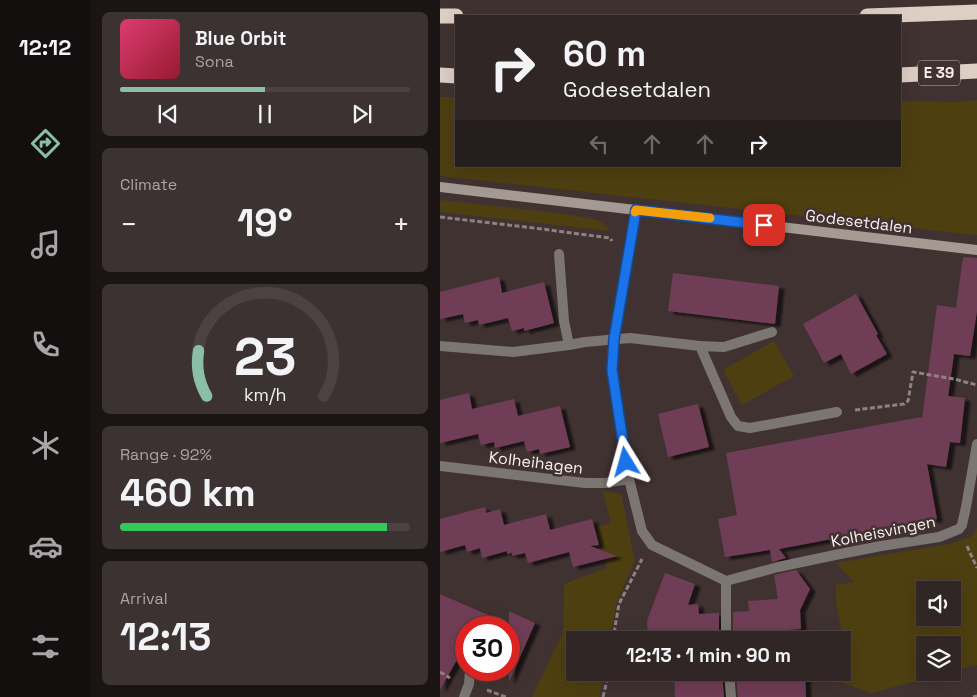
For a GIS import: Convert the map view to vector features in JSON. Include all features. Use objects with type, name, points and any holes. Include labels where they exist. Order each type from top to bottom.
[{"type":"highway","points":[[894,15],[977,12]]},
{"type":"highway","points":[[440,16],[455,16]]},
{"type":"highway","name":"E 39","points":[[901,74],[977,71]]},
{"type":"highway","points":[[440,75],[455,76]]},
{"type":"main road","name":"Godesetdalen","points":[[440,187],[977,250]]},
{"type":"street","points":[[636,210],[614,339],[612,370],[629,479],[642,531],[652,545],[726,581],[726,631]]},
{"type":"street","points":[[559,254],[564,321],[569,345]]},
{"type":"street","points":[[440,346],[513,352],[630,338],[724,347],[772,332]]},
{"type":"street","points":[[700,346],[731,417],[738,426],[750,428],[837,412]]},
{"type":"street","name":"Kolheisvingen","points":[[726,581],[797,563],[939,537],[959,529],[962,525],[966,507],[977,444]]},
{"type":"street","name":"Kolheihagen","points":[[440,466],[585,483],[605,483],[629,479]]},
{"type":"street","points":[[464,697],[469,681]]},
{"type":"street","points":[[730,681],[731,697]]},
{"type":"path","points":[[440,217],[610,238]]},
{"type":"path","points":[[837,412],[904,404],[908,401],[913,372],[977,385]]},
{"type":"path","points":[[616,631],[620,604],[640,563],[652,545]]},
{"type":"path","points":[[969,551],[977,568]]},
{"type":"path","points":[[603,697],[607,681]]},
{"type":"path","points":[[973,697],[977,696]]},
{"type":"shaded area","points":[[440,97],[455,97],[455,167],[901,167],[901,101],[960,102],[977,100],[977,235],[440,176]]},
{"type":"shaded area","points":[[440,200],[565,214],[593,219],[600,221],[610,231],[440,212]]},
{"type":"shaded area","points":[[774,341],[794,376],[742,405],[723,370]]},
{"type":"shaded area","points":[[602,490],[621,494],[635,561],[616,603],[611,631],[566,631],[566,681],[602,681],[599,697],[532,697],[563,632],[564,584],[607,568],[596,527],[611,523]]},
{"type":"shaded area","points":[[977,527],[977,665],[961,669],[961,636],[916,636],[917,681],[871,693],[839,681],[851,681],[851,631],[842,631],[836,602],[836,585],[854,582],[836,563],[950,544],[973,536]]},
{"type":"building","points":[[963,257],[977,258],[977,311],[970,356],[954,354],[948,396],[965,398],[960,443],[950,442],[946,467],[927,464],[937,519],[779,549],[786,558],[772,562],[770,550],[725,557],[718,519],[737,515],[726,453],[921,417],[922,419],[937,305],[956,308]]},
{"type":"building","points":[[673,273],[779,286],[775,324],[668,311]]},
{"type":"building","points":[[499,277],[502,293],[544,282],[554,323],[524,331],[524,328],[512,331],[508,318],[479,325],[478,320],[465,323],[463,314],[440,319],[440,292]]},
{"type":"building","points":[[856,294],[887,354],[851,374],[841,354],[824,363],[803,324]]},
{"type":"building","points":[[469,393],[472,409],[514,399],[518,416],[560,406],[570,447],[540,454],[539,449],[527,452],[524,441],[495,448],[494,442],[481,445],[478,434],[440,443],[440,400]]},
{"type":"building","points":[[698,404],[709,447],[668,457],[658,414]]},
{"type":"building","points":[[485,507],[486,513],[500,509],[504,525],[546,514],[550,530],[592,519],[599,545],[590,546],[617,556],[573,567],[569,552],[528,563],[525,553],[512,556],[512,553],[507,554],[507,551],[482,558],[480,548],[467,552],[465,545],[440,552],[440,519]]},
{"type":"building","points":[[796,570],[810,589],[800,610],[801,629],[733,631],[733,612],[749,611],[748,601],[778,599],[774,575]]},
{"type":"building","points":[[665,573],[695,584],[688,605],[698,604],[699,614],[719,613],[719,631],[648,631],[647,621]]},
{"type":"building","points":[[440,594],[491,616],[455,616],[455,663],[440,690]]},
{"type":"building","points":[[509,611],[520,616],[509,616]]},
{"type":"building","points":[[520,616],[535,623],[520,657]]},
{"type":"building","points":[[674,681],[723,681],[724,697],[675,697]]},
{"type":"building","points":[[737,681],[805,681],[806,697],[738,697]]},
{"type":"slow traffic","points":[[635,212],[636,210],[710,218]]},
{"type":"route","points":[[626,462],[612,370],[612,357],[636,210],[764,225]]}]
